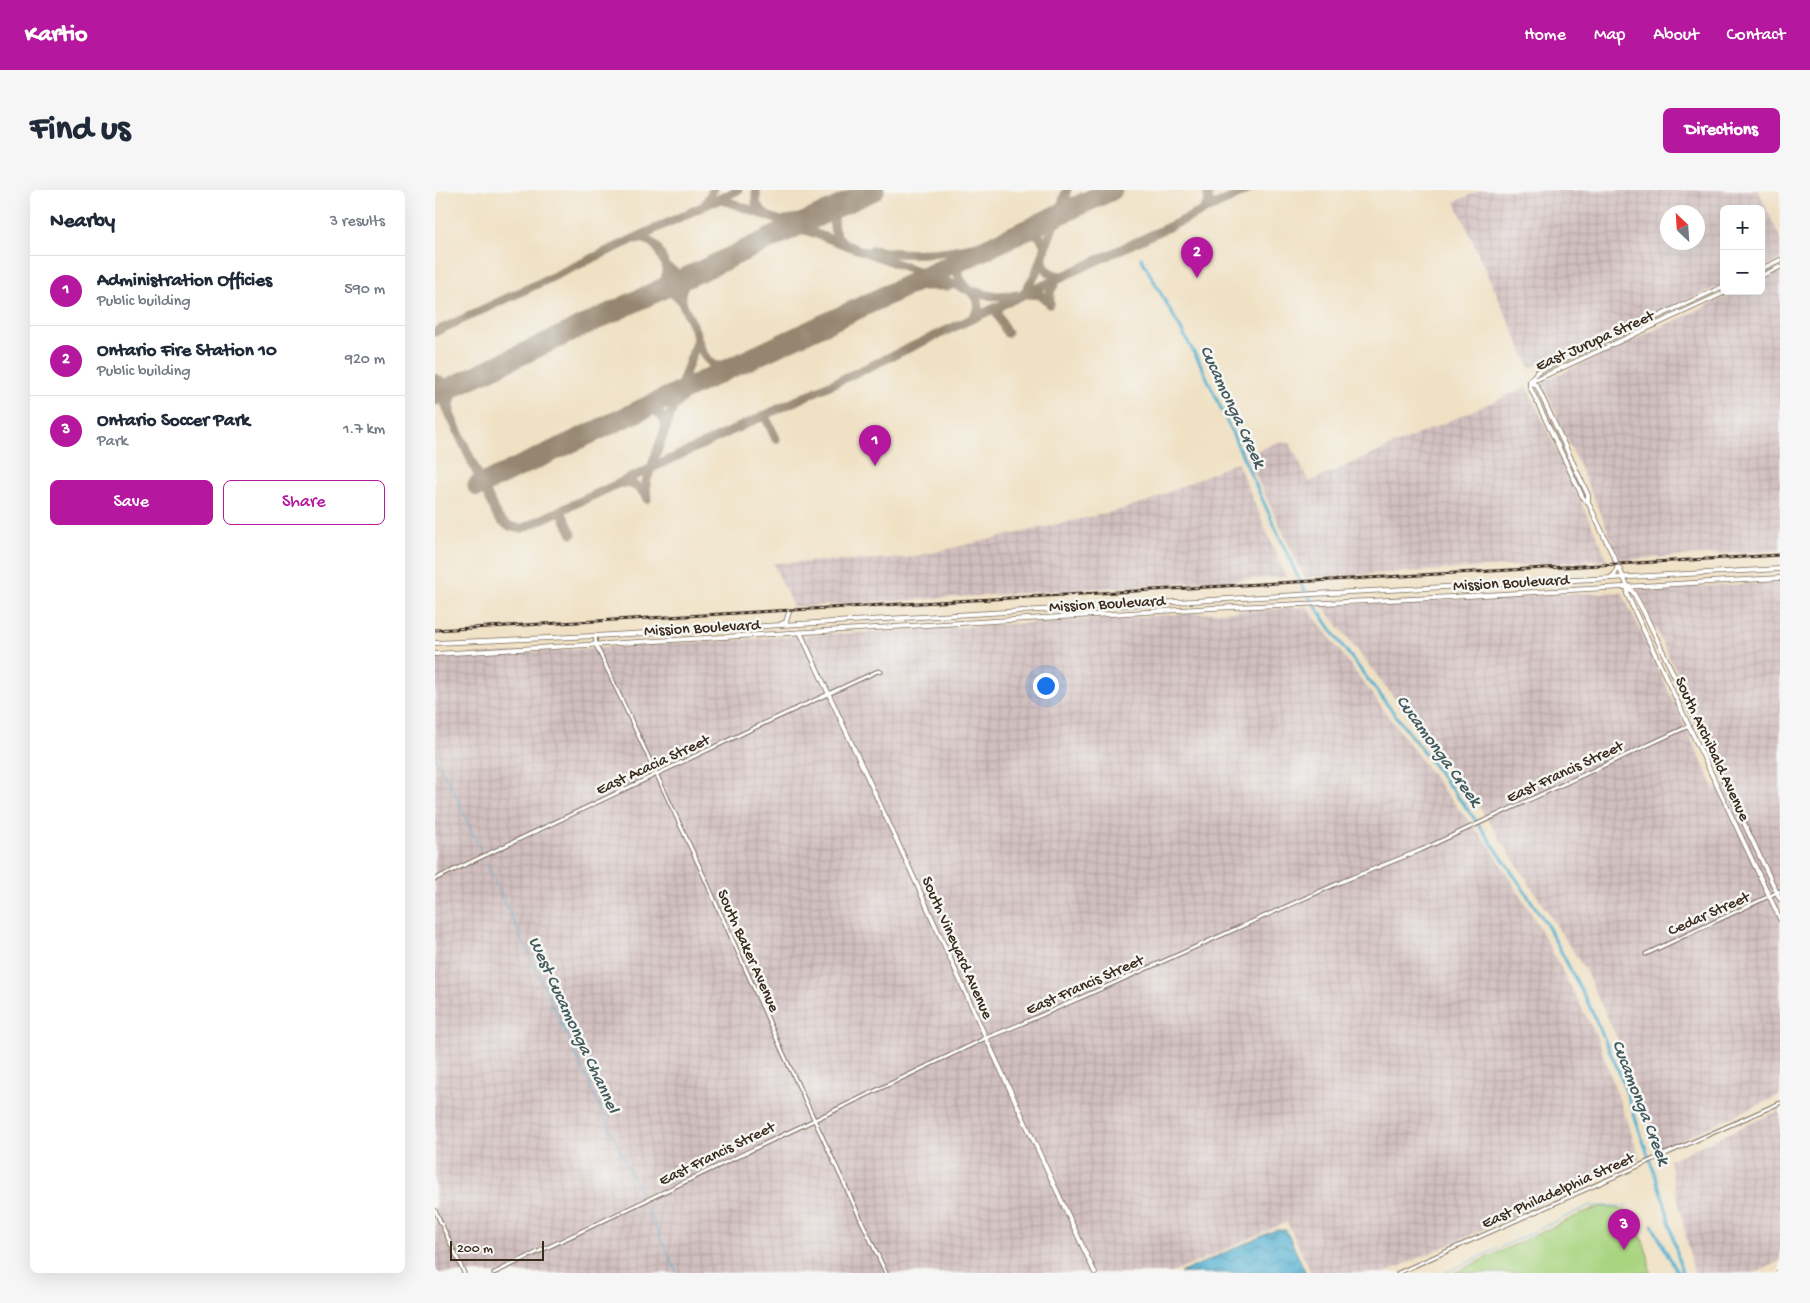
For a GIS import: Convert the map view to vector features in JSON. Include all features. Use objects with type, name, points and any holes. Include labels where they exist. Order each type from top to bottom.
[{"type":"main road","points":[[1765,267],[1780,260]]},
{"type":"main road","points":[[1765,274],[1780,268]]},
{"type":"main road","name":"East Jurupa Street","points":[[1530,381],[1537,372],[1720,288]]},
{"type":"main road","name":"East Jurupa Street","points":[[1530,381],[1720,294]]},
{"type":"main road","points":[[1530,381],[1530,387],[1583,498],[1588,502]]},
{"type":"main road","points":[[1530,381],[1537,386],[1588,495],[1588,502]]},
{"type":"main road","points":[[1545,418],[1557,429]]},
{"type":"main road","name":"South Archibald Avenue","points":[[1588,502],[1627,587],[1637,598],[1779,892],[1780,899]]},
{"type":"main road","points":[[1598,580],[1614,576],[1618,566]]},
{"type":"main road","name":"Mission Boulevard","points":[[435,643],[595,636],[1314,594],[1780,570]]},
{"type":"main road","name":"Mission Boulevard","points":[[435,654],[1780,578]]},
{"type":"main road","points":[[1637,598],[1637,589],[1646,586]]},
{"type":"main road","name":"South Archibald Avenue","points":[[1627,587],[1630,602],[1780,919]]},
{"type":"main road","points":[[780,625],[785,622],[789,612]]},
{"type":"main road","name":"South Vineyard Avenue","points":[[800,632],[909,867],[985,1038],[1095,1273]]},
{"type":"street","name":"South Baker Avenue","points":[[595,636],[596,645],[886,1273]]},
{"type":"street","name":"East Acacia Street","points":[[435,879],[829,693],[878,671],[881,672]]},
{"type":"street","name":"East Francis Street","points":[[494,1273],[985,1038],[1021,1024],[1341,882],[1421,850],[1690,726]]},
{"type":"street","name":"Cedar Street","points":[[1646,954],[1779,892]]},
{"type":"street","name":"East Philadelphia Street","points":[[1398,1273],[1780,1103]]},
{"type":"street","points":[[435,1210],[464,1273]]},
{"type":"shaded area","points":[[1481,190],[1758,190],[1765,205],[1720,205],[1720,286],[1530,368],[1455,202]]},
{"type":"shaded area","points":[[1765,205],[1780,238],[1780,260],[1765,266]]},
{"type":"shaded area","points":[[1780,272],[1780,550],[1621,560],[1542,382],[1730,295],[1765,295],[1765,279]]},
{"type":"shaded area","points":[[1527,387],[1608,560],[1305,578],[1246,455],[1279,442],[1290,443],[1309,482]]},
{"type":"shaded area","points":[[1237,462],[1286,577],[793,607],[773,563],[907,558],[1116,511],[1151,500]]},
{"type":"shaded area","points":[[1780,583],[1780,1095],[1656,1151],[1624,1053],[1584,968],[1478,805],[1322,605],[1622,592],[1715,790],[1729,783],[1637,589]]},
{"type":"shaded area","points":[[1307,607],[1448,796],[1491,848],[1537,923],[1597,1037],[1640,1158],[1385,1273],[1311,1273],[1287,1222],[1172,1273],[435,1273],[435,657]]},
{"type":"shaded area","points":[[1780,1110],[1780,1261],[1755,1273],[1694,1273],[1669,1160]]},
{"type":"green space","points":[[1601,1207],[1613,1207],[1630,1212],[1626,1219],[1630,1225],[1636,1221],[1648,1256],[1650,1273],[1454,1273],[1585,1212]]},
{"type":"water","points":[[1275,1230],[1286,1230],[1306,1273],[1180,1273]]},
{"type":"waterway","name":"Cucamonga Creek","points":[[1141,258],[1202,367],[1302,586],[1341,644],[1474,818],[1546,923],[1590,1007],[1620,1074],[1665,1204],[1682,1273]]},
{"type":"waterway","name":"West Cucamonga Channel","points":[[435,759],[450,783],[480,849]]},
{"type":"waterway","name":"West Cucamonga Channel","points":[[487,864],[641,1195]]},
{"type":"waterway","points":[[1445,1273],[1589,1206],[1627,1206]]},
{"type":"waterway","name":"West Cucamonga Channel","points":[[646,1207],[677,1273]]},
{"type":"waterway","name":"Cucamonga Creek","points":[[1652,1225],[1678,1273]]},
{"type":"taxiway","points":[[705,205],[713,190]]},
{"type":"taxiway","points":[[435,332],[738,190]]},
{"type":"taxiway","points":[[756,190],[756,204],[765,214]]},
{"type":"taxiway","points":[[1024,293],[1035,275],[1067,190]]},
{"type":"taxiway","points":[[1202,212],[1209,202],[1207,190]]},
{"type":"taxiway","points":[[435,382],[497,516],[509,526],[523,528],[1248,190]]},
{"type":"taxiway","points":[[1065,194],[1067,200],[1072,205],[1085,203]]},
{"type":"taxiway","points":[[713,202],[721,200],[729,202],[969,290],[992,296],[1016,295]]},
{"type":"taxiway","points":[[843,242],[835,232],[834,222],[841,207],[846,203]]},
{"type":"taxiway","points":[[1056,223],[1073,208]]},
{"type":"taxiway","points":[[785,220],[808,217],[833,209]]},
{"type":"taxiway","points":[[783,233],[802,230]]},
{"type":"taxiway","points":[[1021,233],[1034,233],[1040,237],[1045,249]]},
{"type":"taxiway","points":[[872,250],[910,254],[947,251],[983,245],[1019,234]]},
{"type":"taxiway","points":[[637,239],[649,241],[658,249],[697,335],[696,344],[646,482],[647,499]]},
{"type":"taxiway","points":[[1043,256],[1044,265],[1048,271],[1055,275],[1064,276]]},
{"type":"taxiway","points":[[968,257],[960,266],[958,274],[978,302],[978,310],[971,319]]},
{"type":"taxiway","points":[[654,293],[665,281],[666,268]]},
{"type":"taxiway","points":[[668,268],[680,275],[695,274]]},
{"type":"taxiway","points":[[682,299],[682,291],[685,285],[695,274]]},
{"type":"taxiway","points":[[1027,294],[1041,295],[1050,304],[1050,292],[1056,281]]},
{"type":"taxiway","points":[[889,294],[917,286],[949,286]]},
{"type":"taxiway","points":[[654,293],[669,292],[681,300]]},
{"type":"taxiway","points":[[1000,306],[997,313],[1007,333]]},
{"type":"taxiway","points":[[698,340],[703,354],[711,363],[722,367],[736,366]]},
{"type":"taxiway","points":[[435,378],[448,384],[463,382]]},
{"type":"taxiway","points":[[450,412],[453,394],[466,381]]},
{"type":"taxiway","points":[[676,405],[690,390],[703,381]]},
{"type":"taxiway","points":[[643,409],[659,413],[665,423],[665,428]]},
{"type":"taxiway","points":[[765,416],[776,439]]},
{"type":"taxiway","points":[[622,483],[636,486],[646,497]]},
{"type":"taxiway","points":[[561,511],[572,534]]},
{"type":"runway","points":[[435,395],[874,190]]},
{"type":"runway","points":[[478,486],[1112,190]]},
{"type":"railway","points":[[435,630],[1780,555]]},
{"type":"place","name":"Ontario Fire Station 10","points":[[1197,278]]},
{"type":"place","name":"Administration Officies","points":[[875,466]]},
{"type":"place","name":"Ontario Soccer Park","points":[[1624,1250]]}]
